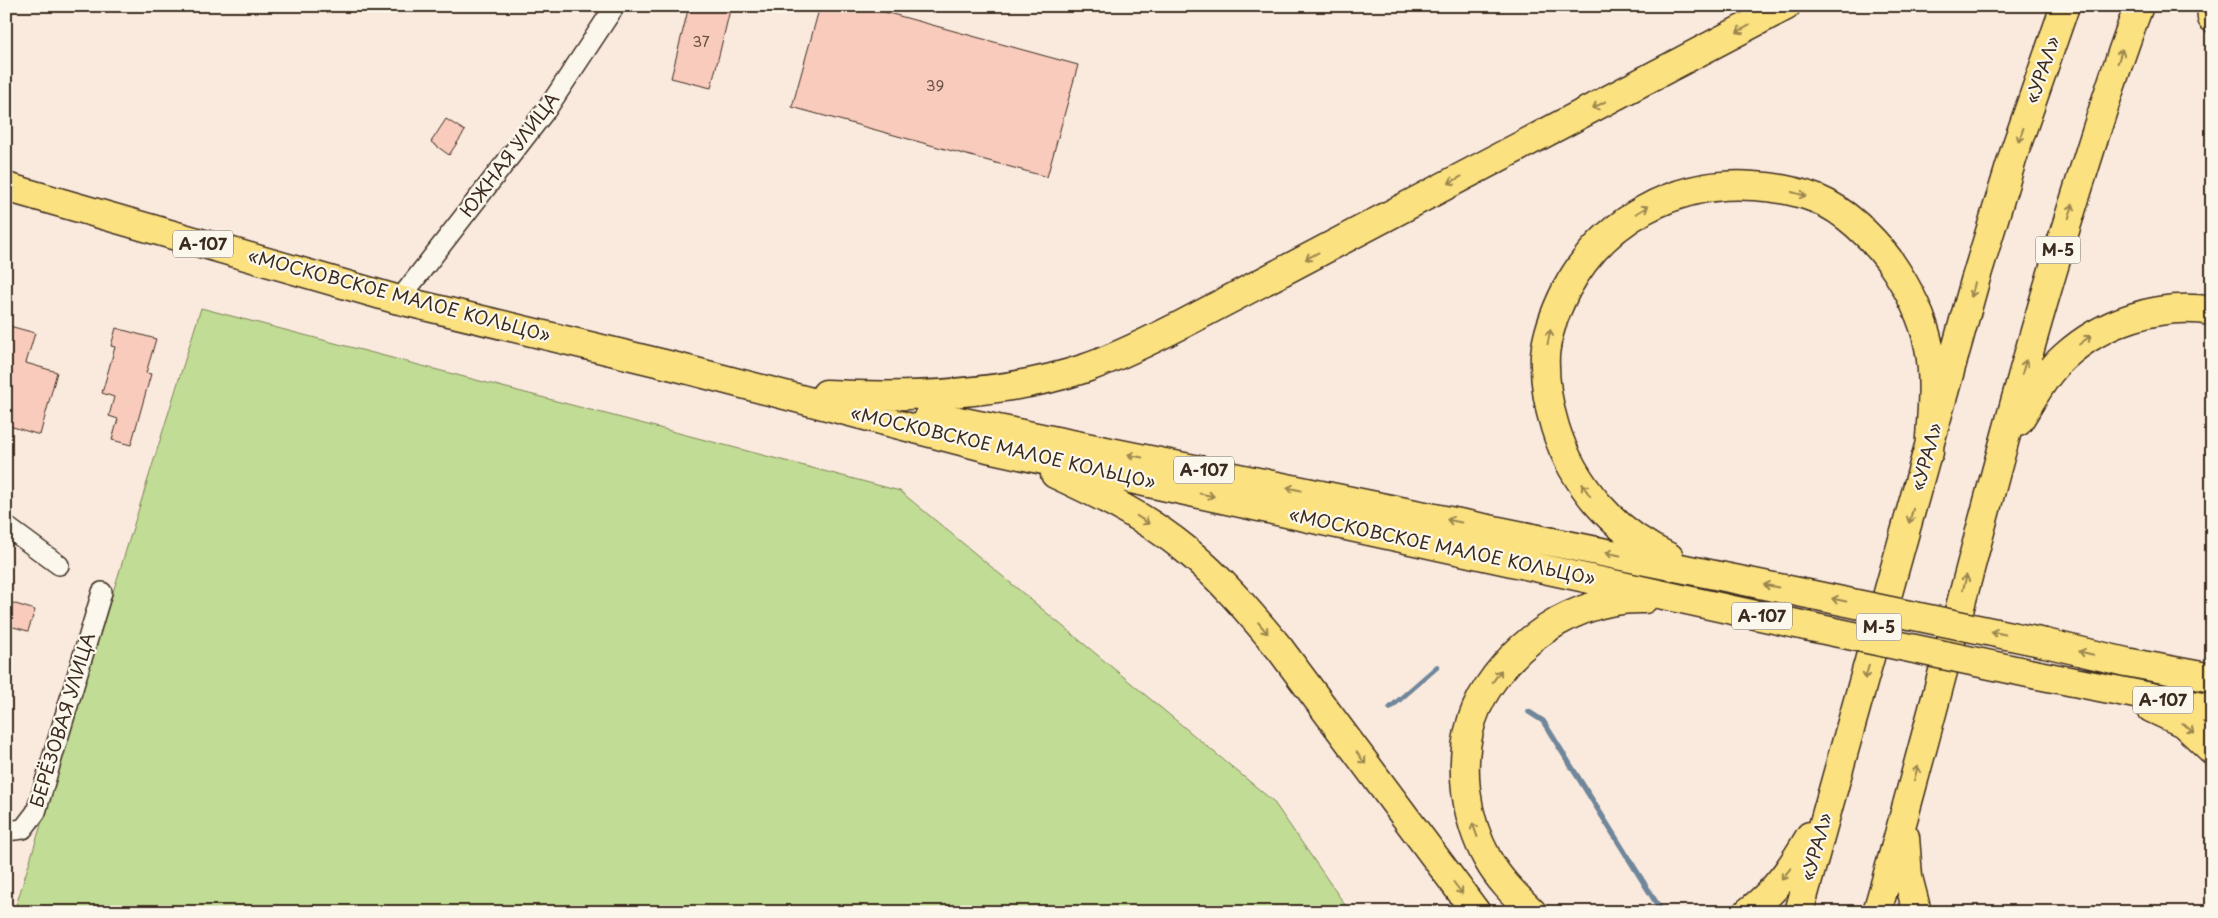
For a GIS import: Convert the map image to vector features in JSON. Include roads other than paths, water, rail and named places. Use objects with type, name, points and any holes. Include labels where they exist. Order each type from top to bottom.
[{"type":"highway","points":[[817,394],[936,393],[994,388],[1041,381],[1086,368],[1179,326],[1786,6]]},
{"type":"highway","name":"«УРАЛ»","points":[[1799,912],[1929,452],[1975,281],[2016,150],[2065,6]]},
{"type":"highway","name":"М-5","points":[[1877,912],[2042,302],[2122,50],[2139,6]]},
{"type":"highway","points":[[2211,6],[2212,18]]},
{"type":"highway","points":[[1729,577],[1676,560],[1656,550],[1610,518],[1590,497],[1575,473],[1562,447],[1547,400],[1545,354],[1554,314],[1574,274],[1598,245],[1624,221],[1654,203],[1681,193],[1731,184],[1775,188],[1817,199],[1854,222],[1880,248],[1902,279],[1921,320],[1930,347],[1932,395],[1929,452]]},
{"type":"highway","name":"«МОСКОВСКОЕ МАЛОЕ КОЛЬЦО»","points":[[6,187],[399,300],[677,367],[988,448],[1806,626],[2212,710]]},
{"type":"highway","points":[[1988,498],[2016,426],[2041,384],[2063,357],[2092,336],[2132,317],[2168,309],[2199,308],[2212,311]]},
{"type":"highway","name":"«МОСКОВСКОЕ МАЛОЕ КОЛЬЦО»","points":[[677,367],[993,427],[1729,577],[2126,662],[2212,678]]},
{"type":"highway","points":[[988,448],[1044,469],[1104,496],[1184,548],[1215,575],[1247,608],[1280,649],[1476,912]]},
{"type":"highway","points":[[1532,912],[1508,888],[1488,861],[1475,832],[1468,807],[1465,776],[1466,750],[1472,720],[1485,693],[1502,669],[1520,649],[1546,628],[1571,615],[1599,604],[1626,599],[1646,599],[1719,607]]},
{"type":"highway","points":[[2126,662],[2212,661]]},
{"type":"highway","points":[[2114,690],[2183,723],[2212,750]]},
{"type":"highway","points":[[1748,912],[1787,875],[1830,803]]},
{"type":"highway","points":[[1903,821],[1908,877],[1917,912]]},
{"type":"street","name":"ЮЖНАЯ УЛИЦА","points":[[399,300],[547,109],[615,6]]},
{"type":"street","points":[[6,526],[59,565]]},
{"type":"street","name":"БЕРЁЗОВАЯ УЛИЦА","points":[[7,831],[23,829],[36,812],[102,592]]},
{"type":"waterway","points":[[1390,708],[1437,667]]},
{"type":"waterway","points":[[1529,712],[1543,721],[1662,912]]}]
